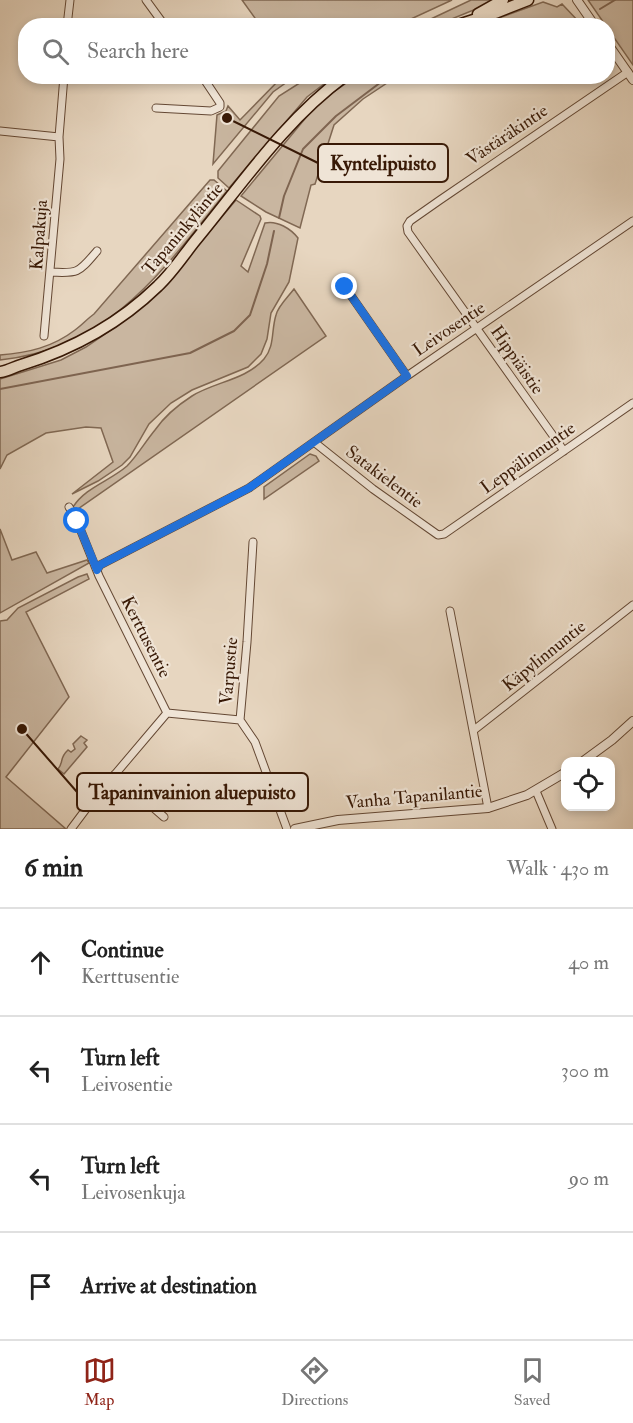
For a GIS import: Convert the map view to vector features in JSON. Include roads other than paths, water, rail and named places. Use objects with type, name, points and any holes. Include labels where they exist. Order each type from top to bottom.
[{"type":"main road","points":[[470,18],[503,0]]},
{"type":"main road","points":[[479,18],[528,0]]},
{"type":"main road","name":"Tapaninkyläntie","points":[[0,372],[36,361],[83,341],[120,319],[159,285],[271,147],[303,112],[335,84]]},
{"type":"main road","name":"Tapaninkyläntie","points":[[0,365],[20,365]]},
{"type":"street","points":[[69,18],[70,0]]},
{"type":"street","points":[[146,0],[159,18]]},
{"type":"street","points":[[577,0],[589,18]]},
{"type":"street","points":[[615,54],[630,76]]},
{"type":"street","name":"Västäräkintie","points":[[407,226],[410,221],[440,200],[630,76]]},
{"type":"street","name":"Kalpakuja","points":[[44,336],[51,272],[63,84]]},
{"type":"street","points":[[156,108],[216,110],[220,107],[220,103],[207,84]]},
{"type":"street","points":[[0,131],[59,137]]},
{"type":"street","name":"Leivosentie","points":[[97,570],[100,565],[249,488],[633,221]]},
{"type":"street","name":"Hippiäistie","points":[[407,226],[408,232],[564,451]]},
{"type":"street","points":[[51,272],[77,272],[97,251]]},
{"type":"street","points":[[345,287],[407,376]]},
{"type":"street","name":"Leppälinnuntie","points":[[438,535],[444,534],[633,403]]},
{"type":"street","name":"Satakielentie","points":[[314,442],[373,489],[438,535]]},
{"type":"street","name":"Kerttusentie","points":[[69,507],[167,713]]},
{"type":"street","name":"Varpustie","points":[[253,542],[248,642],[240,720],[255,742],[287,829]]},
{"type":"street","name":"Käpylinnuntie","points":[[474,730],[633,605]]},
{"type":"street","points":[[450,611],[488,808]]},
{"type":"street","points":[[71,829],[167,713],[240,720]]},
{"type":"street","points":[[589,757],[633,721]]},
{"type":"street","points":[[115,774],[164,817]]},
{"type":"street","name":"Vanha Tapanilantie","points":[[295,829],[338,820],[488,808],[516,800],[561,775]]},
{"type":"street","points":[[536,791],[552,829]]},
{"type":"waterway","points":[[600,9],[615,0]]},
{"type":"waterway","points":[[279,218],[284,196],[303,149],[336,116],[378,84]]},
{"type":"waterway","points":[[0,389],[190,353],[234,331],[250,315],[267,264],[274,231]]},
{"type":"place","name":"Kyntelipuisto","points":[[227,118]]},
{"type":"place","name":"Tapaninvainion aluepuisto","points":[[22,729]]}]
